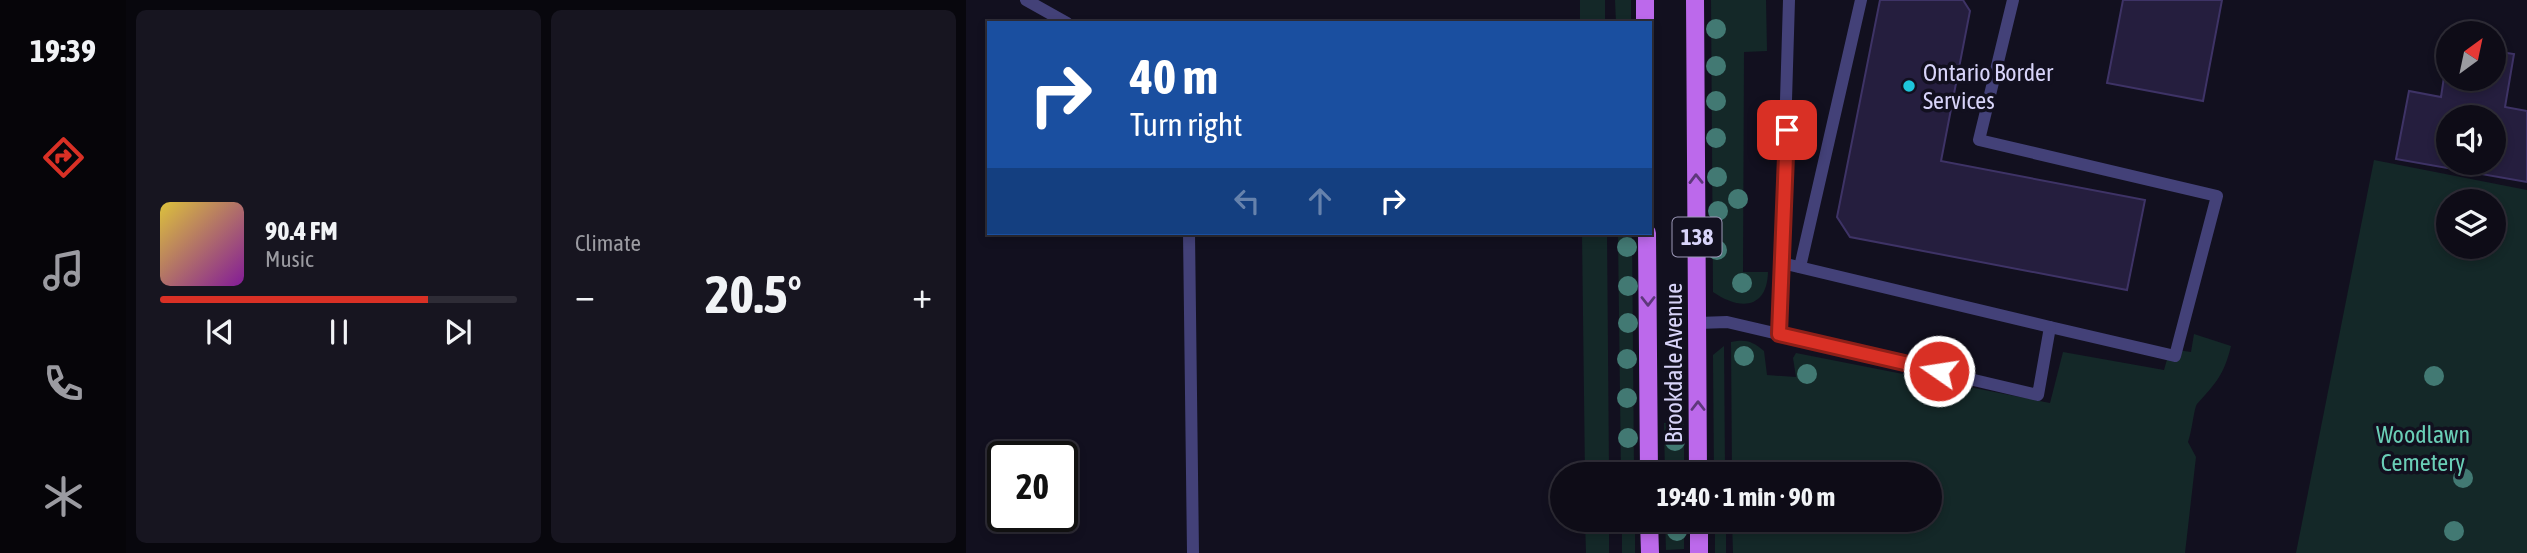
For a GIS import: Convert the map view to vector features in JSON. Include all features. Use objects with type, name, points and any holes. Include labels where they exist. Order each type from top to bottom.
[{"type":"main road","points":[[1645,0],[1646,21]]},
{"type":"main road","name":"Brookdale Avenue","points":[[1695,0],[1698,462]]},
{"type":"main road","name":"Brookdale Avenue","points":[[1647,235],[1649,462]]},
{"type":"main road","points":[[1649,532],[1650,553]]},
{"type":"main road","points":[[1699,532],[1699,553]]},
{"type":"lane","points":[[1026,0],[1063,21]]},
{"type":"lane","points":[[1779,334],[1789,0]]},
{"type":"lane","points":[[1800,267],[1861,0]]},
{"type":"lane","points":[[1782,263],[2175,356],[2217,196],[1979,140],[2013,0]]},
{"type":"lane","points":[[1189,235],[1193,553]]},
{"type":"lane","points":[[1698,323],[1727,322],[2038,395],[2050,327]]},
{"type":"green space","points":[[1580,0],[1605,0],[1605,21],[1580,21]]},
{"type":"green space","points":[[1615,0],[1631,0],[1631,21],[1616,21]]},
{"type":"green space","points":[[1711,0],[1766,0],[1767,51],[1744,52],[1743,272],[1768,272],[1763,294],[1757,300],[1742,304],[1713,292]]},
{"type":"green space","name":"Woodlawn Cemetery","points":[[2374,160],[2436,172],[2436,175],[2450,175],[2527,190],[2527,553],[2296,553]]},
{"type":"green space","points":[[1582,235],[1607,235],[1609,462],[1585,462]]},
{"type":"green space","points":[[1618,235],[1632,235],[1634,462],[1621,462]]},
{"type":"green space","points":[[2194,334],[2231,346],[2222,372],[2195,410],[2188,442],[2196,457],[2185,553],[1733,553],[1732,532],[1942,532],[1942,462],[1732,462],[1731,342],[1749,342],[1764,351],[1767,375],[1796,377],[1793,358],[1796,353],[2050,403],[2063,352],[2164,370],[2170,349],[2191,352]]},
{"type":"green space","points":[[1724,346],[1725,462],[1714,462],[1713,355]]},
{"type":"green space","points":[[1664,423],[1684,423],[1684,462],[1665,462]]},
{"type":"green space","points":[[1585,532],[1609,532],[1609,553],[1586,553]]},
{"type":"green space","points":[[1622,532],[1635,532],[1635,553],[1622,553]]},
{"type":"green space","points":[[1665,532],[1684,532],[1684,549],[1666,550]]},
{"type":"green space","points":[[1715,532],[1726,532],[1726,553],[1715,553]]},
{"type":"building","name":"Ontario Border Services","points":[[1880,0],[1963,0],[1970,11],[1941,161],[2145,200],[2127,290],[1850,237],[1837,217]]},
{"type":"building","points":[[2123,0],[2222,0],[2203,101],[2107,83]]},
{"type":"building","points":[[2506,53],[2514,54],[2505,105],[2436,105],[2436,166],[2396,159],[2409,91],[2441,97],[2442,91],[2506,91]]},
{"type":"building","points":[[2506,107],[2527,111],[2527,182],[2487,175],[2506,175]]},
{"type":"place","name":"Ontario Border Services","points":[[1909,86]]},
{"type":"route","points":[[1787,130],[1779,334],[1939,371]]}]
